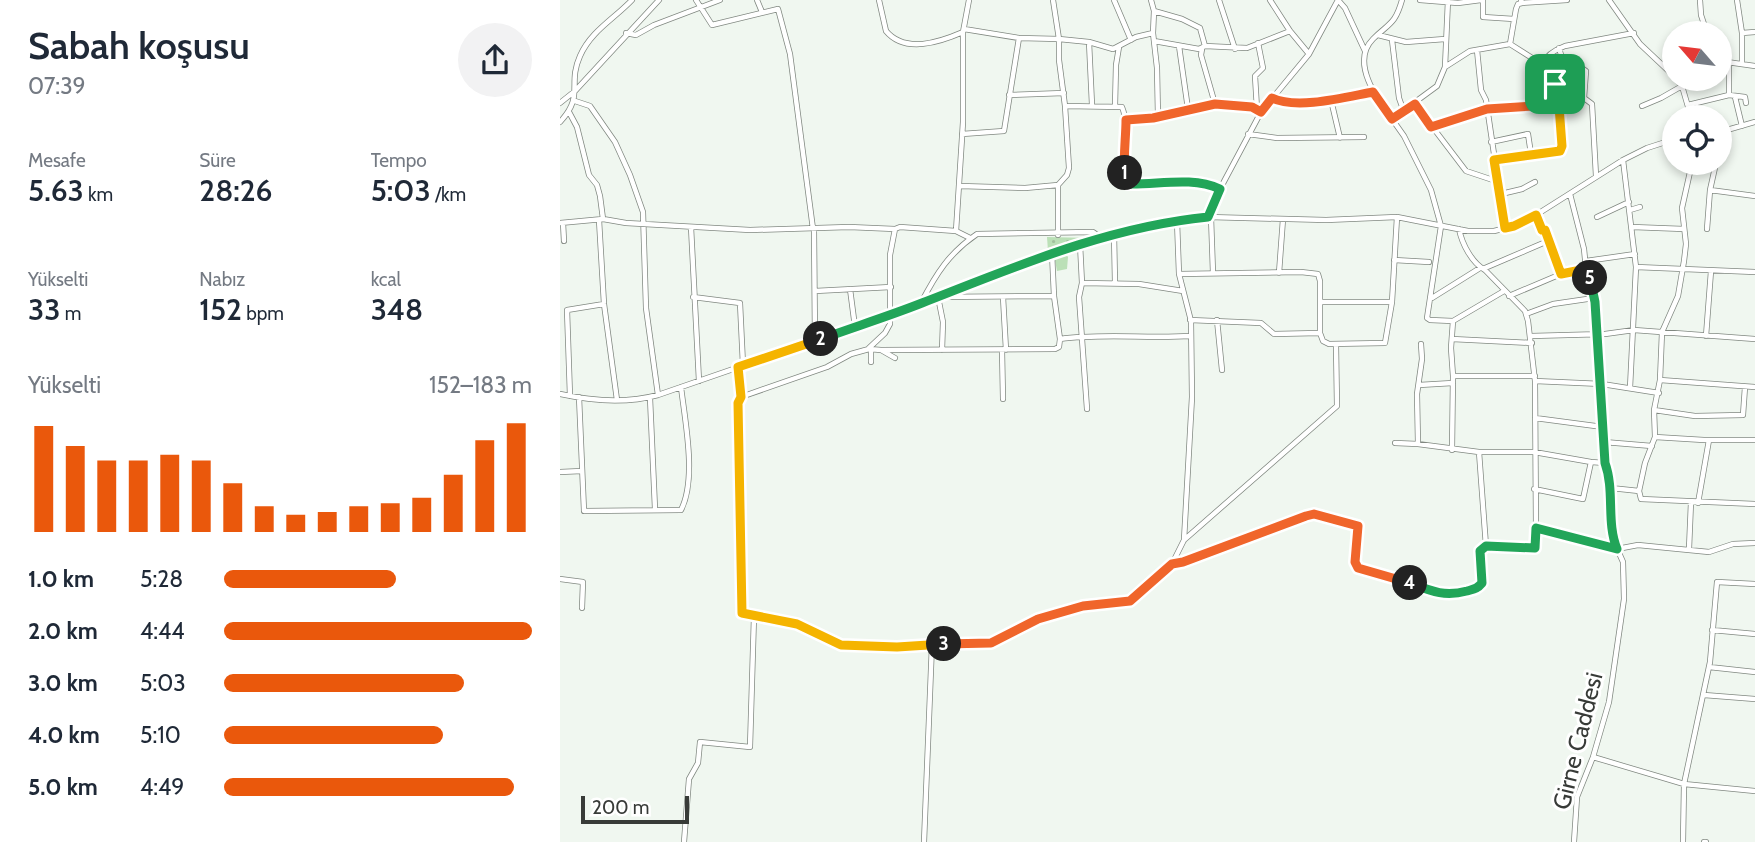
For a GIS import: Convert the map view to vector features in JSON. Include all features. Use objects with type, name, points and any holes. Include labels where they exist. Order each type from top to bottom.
[{"type":"street","points":[[560,122],[575,101],[574,77],[578,59],[587,43],[632,0]]},
{"type":"street","points":[[560,103],[575,91],[659,0]]},
{"type":"street","points":[[695,0],[712,25],[778,9],[790,54],[813,229],[815,341]]},
{"type":"street","points":[[626,33],[636,35],[654,25],[720,0]]},
{"type":"street","points":[[757,0],[762,12]]},
{"type":"street","points":[[879,0],[886,31],[892,37],[912,44],[940,42],[964,31],[1089,42],[1109,49],[1153,33]]},
{"type":"street","points":[[956,231],[960,186],[964,31],[969,0]]},
{"type":"street","points":[[960,186],[1025,188],[1058,185],[1067,176],[1069,168],[1064,93],[1053,0]]},
{"type":"street","points":[[1114,0],[1131,40]]},
{"type":"street","points":[[1151,0],[1154,11],[1158,117]]},
{"type":"street","points":[[1219,0],[1236,49]]},
{"type":"street","points":[[1270,0],[1290,32],[1309,54]]},
{"type":"street","points":[[1213,273],[1209,217],[1220,189],[1259,111],[1309,54],[1338,0],[1345,8],[1365,51],[1364,61],[1373,92],[1404,136],[1431,190],[1441,226],[1427,318],[1453,321],[1504,290]]},
{"type":"street","points":[[1365,51],[1377,35],[1394,22],[1402,0]]},
{"type":"street","points":[[1420,0],[1462,3],[1482,0],[1483,17],[1514,19]]},
{"type":"street","points":[[1510,44],[1518,4],[1567,0]]},
{"type":"street","points":[[1609,0],[1662,66]]},
{"type":"street","points":[[1700,0],[1704,21]]},
{"type":"street","points":[[1737,0],[1742,33],[1742,64]]},
{"type":"street","points":[[1392,119],[1437,86],[1445,67],[1448,1]]},
{"type":"street","points":[[1154,11],[1200,27],[1203,47],[1201,55],[1215,104]]},
{"type":"street","points":[[1154,41],[1179,46],[1236,49],[1247,48],[1290,32]]},
{"type":"street","points":[[1742,33],[1755,32]]},
{"type":"street","points":[[1533,106],[1540,63],[1559,48],[1634,33]]},
{"type":"street","points":[[1377,35],[1410,42],[1445,39]]},
{"type":"street","points":[[962,134],[1003,132],[1020,38]]},
{"type":"street","points":[[1392,40],[1399,97],[1404,111]]},
{"type":"street","points":[[1089,42],[1092,106]]},
{"type":"street","points":[[1258,43],[1263,69],[1255,76],[1259,111]]},
{"type":"street","points":[[1445,67],[1469,51],[1510,44],[1540,63]]},
{"type":"street","points":[[1179,46],[1188,109]]},
{"type":"street","points":[[1115,106],[1119,47]]},
{"type":"street","points":[[1559,48],[1562,58],[1584,68],[1584,98]]},
{"type":"street","points":[[1477,50],[1481,90],[1487,109],[1505,228]]},
{"type":"street","points":[[1732,63],[1755,66]]},
{"type":"street","points":[[1494,160],[1560,151],[1560,83],[1536,89]]},
{"type":"street","points":[[1642,106],[1661,98],[1668,91]]},
{"type":"street","points":[[1682,91],[1688,105],[1728,96],[1745,97],[1746,103]]},
{"type":"street","points":[[1728,91],[1728,96]]},
{"type":"street","points":[[1272,98],[1288,103],[1331,100],[1373,92]]},
{"type":"street","points":[[1009,95],[1064,93]]},
{"type":"street","points":[[1735,97],[1742,126]]},
{"type":"street","points":[[1562,99],[1584,98],[1592,104],[1596,176]]},
{"type":"street","points":[[1331,100],[1340,138]]},
{"type":"street","points":[[575,101],[590,106],[615,142],[643,212],[646,308],[658,395]]},
{"type":"street","points":[[1126,120],[1158,117],[1215,104],[1259,111]]},
{"type":"street","points":[[1415,104],[1466,172],[1499,182]]},
{"type":"street","points":[[1065,106],[1122,107],[1126,120],[1126,151],[1123,159],[1127,184],[1171,182],[1220,189]]},
{"type":"street","points":[[1431,127],[1487,109],[1559,106]]},
{"type":"street","points":[[569,112],[577,127],[589,175],[597,185],[600,196],[604,304],[617,400]]},
{"type":"street","points":[[1732,129],[1755,122]]},
{"type":"street","points":[[1248,134],[1277,138],[1364,137]]},
{"type":"street","points":[[1491,142],[1528,134],[1531,154]]},
{"type":"street","points":[[560,394],[605,401],[650,398],[921,304],[1052,252],[1101,237],[1177,220],[1209,217],[1337,220],[1397,217],[1459,229],[1494,231],[1514,226],[1536,215],[1623,160],[1662,143]]},
{"type":"street","points":[[1623,160],[1636,267],[1630,388]]},
{"type":"street","points":[[1689,175],[1682,208],[1686,244],[1678,296],[1662,332],[1659,393],[1654,410],[1655,437],[1645,463],[1639,491],[1641,499],[1755,504]]},
{"type":"street","points":[[1707,229],[1713,175]]},
{"type":"street","points":[[1501,194],[1522,189],[1535,182]]},
{"type":"street","points":[[1058,185],[1058,234]]},
{"type":"street","points":[[1710,190],[1755,195]]},
{"type":"street","name":"Girne Caddesi","points":[[1570,194],[1594,298],[1602,384],[1605,463],[1611,478],[1612,537],[1623,562],[1624,598],[1609,702],[1593,757],[1577,797],[1574,842]]},
{"type":"street","points":[[1597,217],[1629,202]]},
{"type":"street","points":[[1630,210],[1640,207]]},
{"type":"street","points":[[1536,215],[1561,274]]},
{"type":"street","points":[[1179,274],[1318,274],[1320,333],[1323,341],[1336,345],[1385,343],[1392,302],[1397,217]]},
{"type":"street","points":[[1279,273],[1283,219]]},
{"type":"street","points":[[564,242],[561,223],[601,220],[691,227],[900,227],[956,231],[970,238]]},
{"type":"street","points":[[1177,220],[1179,274],[1190,320],[1192,397],[1184,540]]},
{"type":"street","points":[[691,227],[699,381]]},
{"type":"street","points":[[1632,227],[1684,229]]},
{"type":"street","points":[[871,362],[870,349],[885,333],[891,314],[891,244],[895,229]]},
{"type":"street","points":[[1172,564],[1314,514],[1358,526],[1355,562],[1358,568],[1396,578],[1440,595],[1477,588],[1482,583],[1480,551],[1486,546],[1535,548],[1535,378],[1526,314],[1485,270],[1480,268],[1464,246],[1459,229]]},
{"type":"street","points":[[921,304],[939,269],[976,234],[1093,232],[1101,237]]},
{"type":"street","points":[[1114,234],[1115,283]]},
{"type":"street","points":[[1432,298],[1480,268],[1548,241]]},
{"type":"street","points":[[1080,244],[1082,283],[1079,297],[1087,409]]},
{"type":"street","points":[[741,397],[870,349],[1055,349],[1059,347],[1060,339],[1052,252]]},
{"type":"street","points":[[1586,261],[1635,254]]},
{"type":"street","points":[[1394,260],[1429,262]]},
{"type":"street","points":[[1636,267],[1755,272]]},
{"type":"street","points":[[1509,296],[1561,274],[1586,269]]},
{"type":"street","points":[[1706,336],[1712,271]]},
{"type":"street","points":[[1082,283],[1115,283],[1183,291]]},
{"type":"street","points":[[815,291],[891,287]]},
{"type":"street","points":[[850,289],[855,327]]},
{"type":"street","points":[[938,297],[1054,296]]},
{"type":"street","points":[[693,297],[740,303],[741,397],[738,403],[742,613],[797,624],[841,645],[897,647],[991,643],[1038,619],[1083,606],[1130,601],[1172,564],[1184,540],[1338,406],[1346,402]]},
{"type":"street","points":[[938,297],[943,322],[943,350]]},
{"type":"street","points":[[1003,297],[1003,399]]},
{"type":"street","points":[[1526,314],[1553,304],[1594,298]]},
{"type":"street","points":[[1320,302],[1392,302]]},
{"type":"street","points":[[570,396],[568,310],[604,304]]},
{"type":"street","points":[[1190,320],[1261,323],[1274,334],[1320,333]]},
{"type":"street","points":[[1217,320],[1222,370]]},
{"type":"street","points":[[1452,450],[1453,321]]},
{"type":"street","points":[[1531,336],[1634,330],[1755,339]]},
{"type":"street","points":[[1060,339],[1082,336],[1190,336]]},
{"type":"street","points":[[1452,339],[1532,343]]},
{"type":"street","points":[[1418,444],[1421,344]]},
{"type":"street","points":[[1336,345],[1338,406]]},
{"type":"street","points":[[881,350],[895,358]]},
{"type":"street","points":[[1453,376],[1535,378],[1659,393]]},
{"type":"street","points":[[1660,380],[1755,387]]},
{"type":"street","points":[[1419,385],[1453,383]]},
{"type":"street","points":[[579,397],[584,511],[681,510],[685,502],[688,461],[681,387]]},
{"type":"street","points":[[1654,410],[1695,416],[1743,415],[1745,387]]},
{"type":"street","points":[[650,398],[655,509]]},
{"type":"street","points":[[1535,418],[1603,427]]},
{"type":"street","points":[[1655,437],[1755,440]]},
{"type":"street","points":[[1689,549],[1695,502],[1709,440]]},
{"type":"street","points":[[1604,442],[1652,446]]},
{"type":"street","points":[[1395,443],[1479,452],[1534,452],[1605,463]]},
{"type":"street","points":[[1479,452],[1486,546]]},
{"type":"street","points":[[1535,489],[1583,499],[1591,462]]},
{"type":"street","points":[[560,472],[582,471]]},
{"type":"street","points":[[1611,488],[1639,491]]},
{"type":"street","points":[[1536,528],[1617,549],[1638,545],[1709,551],[1733,544],[1755,543]]},
{"type":"street","points":[[560,579],[583,582],[582,608]]},
{"type":"street","points":[[1683,842],[1684,784],[1709,667],[1717,582],[1755,584]]},
{"type":"street","points":[[684,842],[690,779],[698,763],[700,742],[750,747],[754,616]]},
{"type":"street","points":[[1712,630],[1755,634]]},
{"type":"street","points":[[925,842],[932,644]]},
{"type":"street","points":[[1709,667],[1755,672]]},
{"type":"street","points":[[1704,695],[1755,699]]},
{"type":"street","points":[[1593,757],[1684,784],[1755,791]]},
{"type":"green space","points":[[1047,237],[1091,238],[1048,251]]},
{"type":"green space","points":[[1065,253],[1068,257],[1067,269],[1057,271],[1054,255]]},
{"type":"route","points":[[1560,83],[1562,99],[1559,106],[1562,146],[1560,151],[1494,160],[1505,228],[1536,215],[1542,230],[1545,230],[1561,274],[1586,269],[1592,284],[1602,384],[1605,463],[1611,478],[1612,537],[1617,549],[1536,528],[1535,548],[1486,546],[1480,551],[1482,583],[1477,588],[1440,595],[1396,578],[1358,568],[1355,562],[1358,526],[1314,514],[1172,564],[1130,601],[1083,606],[1038,619],[991,643],[857,647],[841,645],[797,624],[742,613],[738,403],[741,397],[738,367],[921,304],[1052,252],[1149,225],[1208,217],[1220,189],[1213,186],[1159,181],[1131,185],[1126,183],[1123,159],[1126,151],[1126,120],[1153,118],[1215,104],[1252,107],[1261,112],[1272,98],[1288,103],[1331,100],[1373,92],[1392,119],[1415,104],[1431,127],[1487,109],[1533,106],[1536,89],[1555,84],[1560,83]]}]
